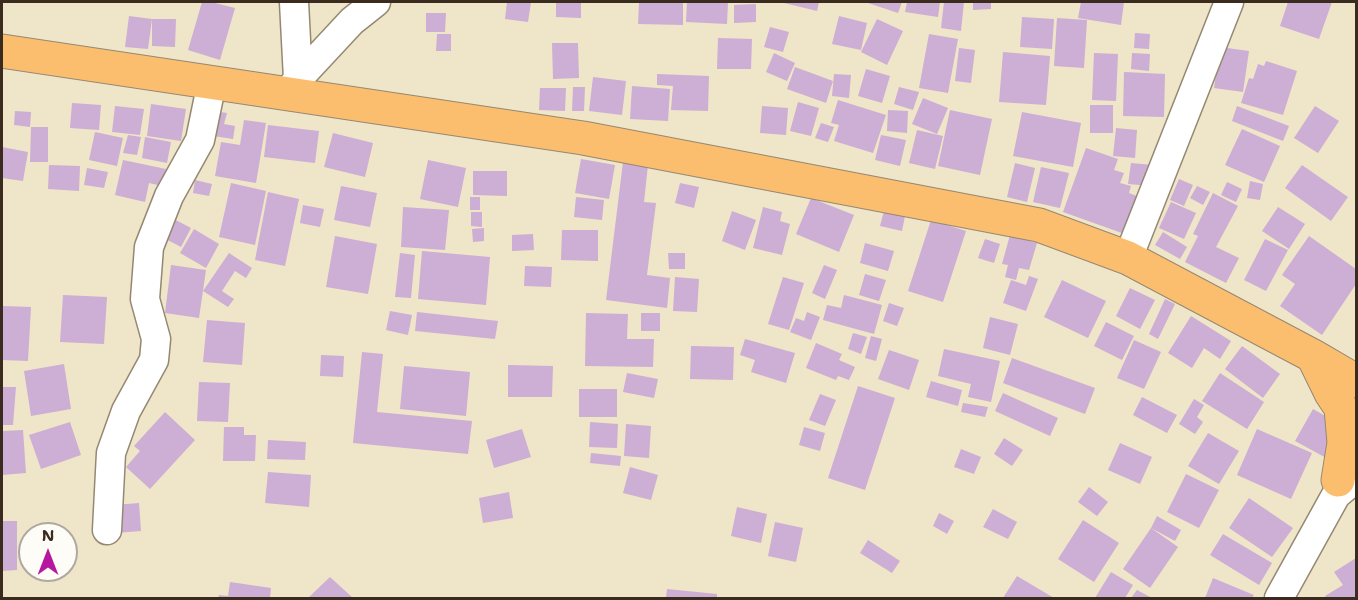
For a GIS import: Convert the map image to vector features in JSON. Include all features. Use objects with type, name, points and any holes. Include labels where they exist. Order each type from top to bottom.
[{"type":"main road","points":[[2,51],[212,82],[292,86],[583,138],[1039,225],[1128,258],[1356,381]]},
{"type":"main road","points":[[1313,356],[1341,408],[1347,485]]},
{"type":"street","points":[[292,86],[294,2]]},
{"type":"street","points":[[292,86],[352,21],[376,2]]},
{"type":"street","points":[[1128,258],[1229,2]]},
{"type":"street","points":[[107,530],[111,453],[126,411],[154,360],[156,339],[145,299],[149,247],[169,196],[200,140],[212,82]]},
{"type":"street","points":[[1280,598],[1347,485],[1351,443],[1356,433]]},
{"type":"building","points":[[202,2],[235,8],[220,60],[188,50]]},
{"type":"building","points":[[507,2],[531,2],[528,22],[505,19]]},
{"type":"building","points":[[556,2],[581,2],[581,18],[556,17]]},
{"type":"building","points":[[639,2],[683,2],[683,25],[638,24]]},
{"type":"building","points":[[687,2],[728,2],[727,24],[686,22]]},
{"type":"building","points":[[780,2],[819,2],[817,11]]},
{"type":"building","points":[[865,2],[902,2],[898,13]]},
{"type":"building","points":[[907,2],[940,2],[938,17],[905,12]]},
{"type":"building","points":[[944,2],[964,2],[961,31],[941,28]]},
{"type":"building","points":[[973,2],[991,2],[991,9],[973,10]]},
{"type":"building","points":[[1081,2],[1124,2],[1121,25],[1078,18]]},
{"type":"building","points":[[1288,2],[1332,2],[1319,39],[1280,26]]},
{"type":"building","points":[[756,4],[756,22],[734,23],[734,5]]},
{"type":"building","points":[[426,13],[446,13],[445,32],[426,32]]},
{"type":"building","points":[[129,16],[152,19],[148,49],[125,47]]},
{"type":"building","points":[[839,16],[867,23],[861,50],[832,44]]},
{"type":"building","points":[[1022,17],[1054,19],[1052,49],[1020,47]]},
{"type":"building","points":[[1057,18],[1087,20],[1084,68],[1054,66]]},
{"type":"building","points":[[152,19],[176,19],[175,47],[152,46]]},
{"type":"building","points":[[877,19],[903,31],[887,65],[861,52]]},
{"type":"building","points":[[770,27],[789,32],[783,52],[764,47]]},
{"type":"building","points":[[1135,33],[1150,34],[1149,49],[1134,48]]},
{"type":"building","points":[[437,34],[451,34],[451,51],[436,51]]},
{"type":"building","points":[[929,34],[958,39],[948,93],[919,88]]},
{"type":"building","points":[[718,38],[752,39],[751,69],[717,69]]},
{"type":"building","points":[[552,43],[578,43],[579,78],[553,79]]},
{"type":"building","points":[[1220,47],[1249,51],[1243,92],[1214,88]]},
{"type":"building","points":[[959,48],[975,50],[971,83],[955,81]]},
{"type":"building","points":[[1003,52],[1050,56],[1046,105],[999,102]]},
{"type":"building","points":[[774,53],[795,63],[787,81],[766,72]]},
{"type":"building","points":[[1094,53],[1118,54],[1116,101],[1092,100]]},
{"type":"building","points":[[1132,53],[1150,54],[1149,71],[1131,69]]},
{"type":"building","points":[[1266,61],[1297,71],[1283,115],[1241,103],[1249,78],[1253,79],[1258,64],[1264,66]]},
{"type":"building","points":[[795,67],[833,81],[826,103],[787,89]]},
{"type":"building","points":[[866,69],[890,76],[882,103],[858,96]]},
{"type":"building","points":[[1124,72],[1165,74],[1164,117],[1123,116]]},
{"type":"building","points":[[657,74],[709,76],[708,111],[671,110],[673,86],[657,85]]},
{"type":"building","points":[[834,74],[851,75],[849,98],[832,96]]},
{"type":"building","points":[[593,77],[626,81],[622,115],[589,111]]},
{"type":"building","points":[[632,86],[670,89],[668,121],[630,119]]},
{"type":"building","points":[[573,87],[585,87],[584,111],[572,111]]},
{"type":"building","points":[[899,87],[919,92],[913,110],[894,104]]},
{"type":"building","points":[[540,88],[566,88],[565,111],[539,110]]},
{"type":"building","points":[[923,98],[948,108],[937,134],[912,124]]},
{"type":"building","points":[[838,100],[886,115],[873,153],[834,141],[839,125],[831,123]]},
{"type":"building","points":[[798,102],[819,108],[811,136],[790,131]]},
{"type":"building","points":[[72,103],[101,105],[99,130],[70,128]]},
{"type":"building","points":[[151,104],[186,109],[181,141],[147,136]]},
{"type":"building","points":[[1090,105],[1113,105],[1113,133],[1090,133]]},
{"type":"building","points":[[115,106],[144,109],[140,135],[112,132]]},
{"type":"building","points":[[762,106],[788,108],[786,135],[760,133]]},
{"type":"building","points":[[1237,106],[1289,126],[1283,141],[1232,121]]},
{"type":"building","points":[[1315,106],[1339,121],[1318,153],[1294,138]]},
{"type":"building","points":[[888,110],[908,111],[907,133],[887,131]]},
{"type":"building","points":[[950,110],[992,119],[980,175],[938,166]]},
{"type":"building","points":[[15,111],[31,112],[30,127],[14,125]]},
{"type":"building","points":[[212,111],[227,113],[224,124],[235,126],[233,139],[207,135]]},
{"type":"building","points":[[1022,112],[1081,123],[1073,167],[1013,156]]},
{"type":"building","points":[[244,120],[266,123],[256,183],[215,176],[221,142],[240,145]]},
{"type":"building","points":[[821,123],[834,127],[828,142],[815,138]]},
{"type":"building","points":[[268,125],[319,131],[315,163],[264,157]]},
{"type":"building","points":[[31,127],[48,127],[48,162],[30,162]]},
{"type":"building","points":[[1116,128],[1137,130],[1135,158],[1113,156]]},
{"type":"building","points":[[1242,129],[1280,146],[1264,182],[1225,165]]},
{"type":"building","points":[[917,130],[943,136],[935,169],[909,163]]},
{"type":"building","points":[[95,132],[123,138],[117,166],[89,160]]},
{"type":"building","points":[[333,133],[373,143],[365,177],[324,167]]},
{"type":"building","points":[[128,135],[141,137],[137,155],[123,153]]},
{"type":"building","points":[[881,135],[906,140],[900,166],[875,160]]},
{"type":"building","points":[[145,137],[171,142],[167,163],[142,158]]},
{"type":"building","points":[[2,147],[28,152],[23,181],[2,178]]},
{"type":"building","points":[[1086,148],[1118,159],[1114,170],[1124,173],[1120,183],[1131,186],[1129,193],[1147,200],[1133,237],[1063,212]]},
{"type":"building","points":[[581,159],[615,165],[609,199],[575,193]]},
{"type":"building","points":[[123,160],[166,169],[162,186],[149,183],[145,202],[115,195]]},
{"type":"building","points":[[428,160],[466,168],[458,207],[420,199]]},
{"type":"building","points":[[623,162],[648,165],[644,202],[656,203],[647,275],[670,278],[667,308],[606,300]]},
{"type":"building","points":[[1015,163],[1035,168],[1027,202],[1007,197]]},
{"type":"building","points":[[1131,163],[1153,165],[1151,186],[1128,184]]},
{"type":"building","points":[[49,165],[80,166],[79,191],[48,189]]},
{"type":"building","points":[[1302,165],[1348,197],[1331,221],[1285,188]]},
{"type":"building","points":[[1041,167],[1069,173],[1060,208],[1033,202]]},
{"type":"building","points":[[87,168],[108,172],[104,188],[84,185]]},
{"type":"building","points":[[473,171],[507,171],[507,196],[473,195]]},
{"type":"building","points":[[1179,179],[1193,185],[1184,206],[1170,200]]},
{"type":"building","points":[[195,180],[212,184],[209,196],[193,193]]},
{"type":"building","points":[[1250,181],[1263,184],[1260,200],[1247,198]]},
{"type":"building","points":[[1227,182],[1242,189],[1236,202],[1221,195]]},
{"type":"building","points":[[231,183],[266,191],[255,245],[219,237]]},
{"type":"building","points":[[680,183],[699,187],[694,208],[675,203]]},
{"type":"building","points":[[341,186],[377,193],[370,227],[334,220]]},
{"type":"building","points":[[1197,186],[1210,192],[1203,205],[1190,198]]},
{"type":"building","points":[[268,192],[299,199],[285,266],[255,260]]},
{"type":"building","points":[[1213,193],[1238,206],[1216,247],[1239,258],[1226,283],[1185,262],[1198,236],[1193,234]]},
{"type":"building","points":[[470,197],[480,197],[480,210],[470,210]]},
{"type":"building","points":[[576,197],[604,200],[602,220],[574,217]]},
{"type":"building","points":[[811,198],[854,215],[839,252],[796,234]]},
{"type":"building","points":[[1171,202],[1196,213],[1184,239],[1159,228]]},
{"type":"building","points":[[303,205],[324,209],[320,227],[300,223]]},
{"type":"building","points":[[403,207],[449,210],[445,250],[401,247]]},
{"type":"building","points":[[763,207],[782,212],[780,221],[790,224],[782,255],[753,248]]},
{"type":"building","points":[[1278,207],[1305,224],[1289,249],[1262,231]]},
{"type":"building","points":[[732,211],[756,220],[745,250],[722,241]]},
{"type":"building","points":[[884,211],[905,216],[902,231],[880,226]]},
{"type":"building","points":[[471,212],[482,212],[482,227],[471,226]]},
{"type":"building","points":[[170,217],[191,228],[181,247],[160,236]]},
{"type":"building","points":[[931,220],[966,231],[943,302],[908,291]]},
{"type":"building","points":[[484,228],[484,241],[473,242],[472,229]]},
{"type":"building","points":[[194,229],[219,244],[206,268],[180,253]]},
{"type":"building","points":[[562,230],[598,230],[598,261],[561,260]]},
{"type":"building","points":[[1163,232],[1187,247],[1180,259],[1155,245]]},
{"type":"building","points":[[533,234],[534,250],[512,251],[512,235]]},
{"type":"building","points":[[1010,235],[1037,243],[1029,270],[1019,268],[1016,280],[1005,277],[1008,265],[1002,264]]},
{"type":"building","points":[[335,236],[377,244],[368,294],[326,287]]},
{"type":"building","points":[[1309,236],[1356,269],[1356,284],[1322,335],[1280,306],[1295,284],[1282,275]]},
{"type":"building","points":[[985,239],[1000,244],[994,263],[978,258]]},
{"type":"building","points":[[1265,239],[1288,250],[1266,291],[1244,280]]},
{"type":"building","points":[[865,243],[894,251],[888,271],[860,263]]},
{"type":"building","points":[[422,251],[490,257],[486,305],[418,299]]},
{"type":"building","points":[[229,253],[252,268],[246,278],[235,271],[222,291],[234,299],[228,307],[203,291]]},
{"type":"building","points":[[400,253],[415,255],[411,298],[395,297]]},
{"type":"building","points":[[668,253],[685,253],[685,269],[669,269]]},
{"type":"building","points":[[171,265],[206,270],[199,318],[165,313]]},
{"type":"building","points":[[824,265],[837,270],[825,299],[812,293]]},
{"type":"building","points":[[525,266],[552,267],[551,287],[524,286]]},
{"type":"building","points":[[865,274],[886,280],[879,301],[859,295]]},
{"type":"building","points":[[1029,276],[1038,279],[1026,311],[1003,303],[1011,280],[1026,285]]},
{"type":"building","points":[[675,277],[699,279],[697,312],[673,311]]},
{"type":"building","points":[[783,277],[804,283],[789,330],[768,324]]},
{"type":"building","points":[[1062,280],[1106,301],[1088,338],[1044,317]]},
{"type":"building","points":[[1130,288],[1155,300],[1140,329],[1116,316]]},
{"type":"building","points":[[63,295],[107,297],[104,344],[60,342]]},
{"type":"building","points":[[844,295],[882,305],[874,334],[823,320],[827,305],[841,308]]},
{"type":"building","points":[[1165,299],[1175,304],[1158,339],[1149,334]]},
{"type":"building","points":[[889,303],[904,308],[897,326],[883,321]]},
{"type":"building","points":[[2,306],[31,307],[28,361],[2,360]]},
{"type":"building","points":[[390,311],[412,315],[408,335],[386,330]]},
{"type":"building","points":[[417,312],[498,321],[495,339],[415,331]]},
{"type":"building","points":[[807,312],[820,317],[811,340],[790,332],[796,318],[804,321]]},
{"type":"building","points":[[586,313],[628,314],[627,339],[654,339],[653,367],[585,366]]},
{"type":"building","points":[[641,313],[660,313],[660,331],[641,331]]},
{"type":"building","points":[[1191,316],[1231,341],[1220,359],[1204,348],[1192,368],[1168,353]]},
{"type":"building","points":[[990,317],[1018,324],[1010,355],[983,348]]},
{"type":"building","points":[[207,320],[245,323],[242,365],[203,362]]},
{"type":"building","points":[[1106,322],[1134,336],[1122,360],[1094,346]]},
{"type":"building","points":[[853,333],[867,337],[861,354],[848,349]]},
{"type":"building","points":[[871,336],[882,339],[876,361],[865,358]]},
{"type":"building","points":[[745,339],[795,353],[786,383],[751,372],[755,360],[740,355]]},
{"type":"building","points":[[1134,340],[1161,352],[1144,389],[1117,378]]},
{"type":"building","points":[[816,343],[842,354],[839,360],[855,367],[849,380],[838,376],[836,380],[806,368]]},
{"type":"building","points":[[691,346],[734,347],[733,380],[690,379]]},
{"type":"building","points":[[1242,346],[1280,374],[1263,398],[1225,369]]},
{"type":"building","points":[[944,349],[1000,361],[991,402],[968,397],[971,384],[938,376]]},
{"type":"building","points":[[889,350],[919,360],[909,390],[878,379]]},
{"type":"building","points":[[362,352],[383,354],[377,412],[472,421],[468,454],[353,443]]},
{"type":"building","points":[[321,355],[344,356],[343,377],[320,376]]},
{"type":"building","points":[[1012,358],[1095,388],[1085,414],[1003,383]]},
{"type":"building","points":[[64,364],[71,409],[31,416],[24,371]]},
{"type":"building","points":[[508,365],[553,366],[552,397],[508,397]]},
{"type":"building","points":[[404,366],[470,372],[466,416],[400,409]]},
{"type":"building","points":[[627,373],[658,379],[654,398],[623,392]]},
{"type":"building","points":[[1220,373],[1264,402],[1247,429],[1202,401]]},
{"type":"building","points":[[931,381],[962,390],[958,406],[926,397]]},
{"type":"building","points":[[199,382],[230,383],[228,422],[197,421]]},
{"type":"building","points":[[858,386],[895,398],[865,490],[828,478]]},
{"type":"building","points":[[2,387],[16,387],[13,425],[2,425]]},
{"type":"building","points":[[579,389],[617,389],[617,417],[579,417]]},
{"type":"building","points":[[1003,393],[1058,418],[1050,436],[995,411]]},
{"type":"building","points":[[820,394],[836,400],[825,426],[809,420]]},
{"type":"building","points":[[1142,397],[1177,415],[1167,433],[1133,415]]},
{"type":"building","points":[[1194,399],[1204,405],[1197,417],[1203,422],[1195,434],[1179,424]]},
{"type":"building","points":[[963,403],[988,407],[985,417],[961,412]]},
{"type":"building","points":[[1313,409],[1336,422],[1330,460],[1295,441]]},
{"type":"building","points":[[165,412],[195,440],[150,489],[126,467],[140,451],[134,446]]},
{"type":"building","points":[[70,422],[81,455],[41,469],[29,435]]},
{"type":"building","points":[[590,422],[618,424],[617,448],[589,447]]},
{"type":"building","points":[[626,424],[651,426],[649,458],[624,456]]},
{"type":"building","points":[[224,427],[244,427],[244,435],[256,435],[255,461],[223,461]]},
{"type":"building","points":[[804,427],[825,433],[820,451],[799,445]]},
{"type":"building","points":[[522,429],[531,457],[494,468],[486,440]]},
{"type":"building","points":[[1257,429],[1312,453],[1291,499],[1237,475]]},
{"type":"building","points":[[23,430],[26,473],[2,475],[2,431]]},
{"type":"building","points":[[1208,433],[1239,451],[1219,484],[1188,466]]},
{"type":"building","points":[[1004,438],[1023,450],[1012,466],[994,454]]},
{"type":"building","points":[[268,440],[306,442],[305,460],[267,459]]},
{"type":"building","points":[[1120,443],[1152,457],[1140,484],[1108,470]]},
{"type":"building","points":[[961,449],[981,457],[974,474],[954,467]]},
{"type":"building","points":[[591,453],[621,456],[620,466],[590,463]]},
{"type":"building","points":[[630,467],[658,475],[651,500],[623,493]]},
{"type":"building","points":[[268,472],[311,475],[309,507],[265,503]]},
{"type":"building","points":[[1186,474],[1219,490],[1199,528],[1167,512]]},
{"type":"building","points":[[1089,487],[1108,502],[1097,516],[1078,502]]},
{"type":"building","points":[[509,492],[513,518],[483,523],[479,498]]},
{"type":"building","points":[[1249,498],[1293,528],[1272,557],[1229,528]]},
{"type":"building","points":[[139,503],[141,531],[116,533],[114,505]]},
{"type":"building","points":[[737,507],[767,514],[761,543],[731,536]]},
{"type":"building","points":[[993,509],[1017,522],[1008,539],[983,527]]},
{"type":"building","points":[[939,513],[954,521],[947,534],[933,526]]},
{"type":"building","points":[[1157,516],[1181,530],[1175,541],[1151,528]]},
{"type":"building","points":[[1083,520],[1119,543],[1094,582],[1058,559]]},
{"type":"building","points":[[2,521],[17,521],[17,570],[2,571]]},
{"type":"building","points":[[775,522],[803,528],[796,562],[768,556]]},
{"type":"building","points":[[1151,528],[1178,547],[1150,588],[1123,569]]},
{"type":"building","points":[[1223,534],[1272,563],[1259,585],[1210,555]]},
{"type":"building","points":[[868,540],[900,561],[892,573],[860,553]]},
{"type":"building","points":[[1356,558],[1356,598],[1326,598],[1325,596],[1343,585],[1334,572]]},
{"type":"building","points":[[1111,572],[1133,585],[1125,598],[1095,598]]},
{"type":"building","points":[[1017,576],[1054,598],[1003,598]]},
{"type":"building","points":[[330,577],[353,598],[308,598]]},
{"type":"building","points":[[1213,578],[1254,595],[1252,598],[1205,598]]},
{"type":"building","points":[[230,582],[271,588],[270,598],[218,598],[219,595],[228,596]]},
{"type":"building","points":[[667,589],[717,594],[717,598],[666,598]]},
{"type":"building","points":[[1137,590],[1152,598],[1131,598]]}]
